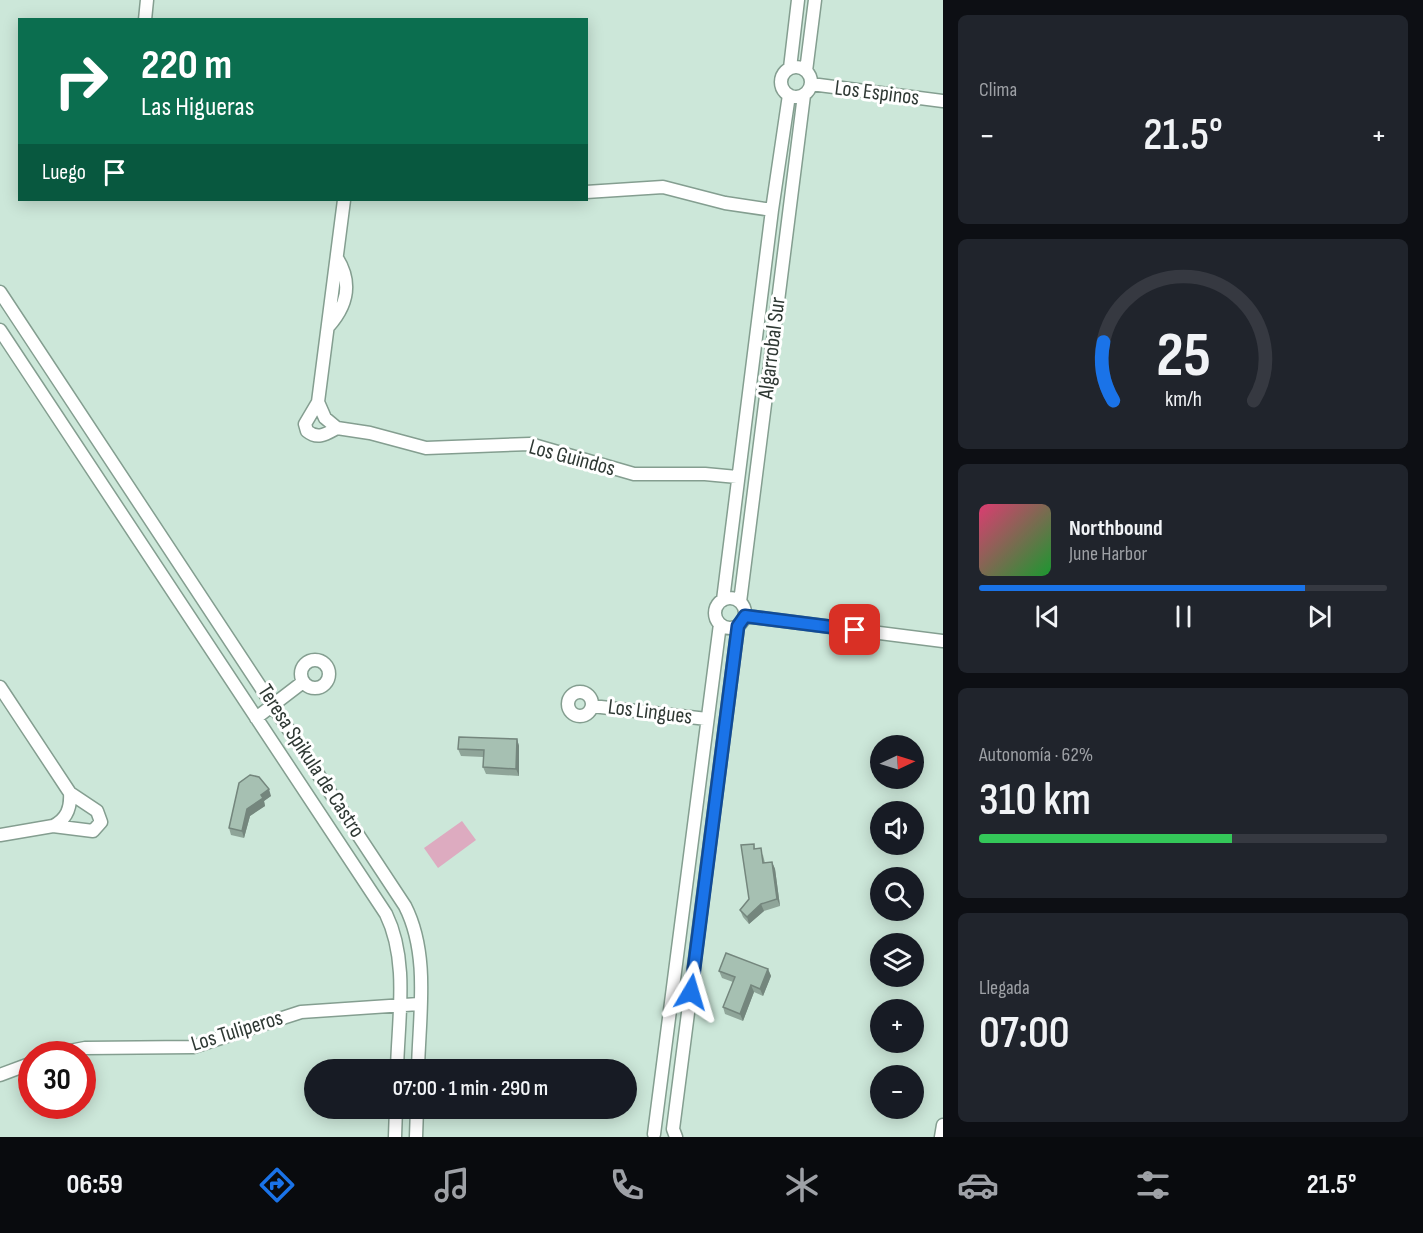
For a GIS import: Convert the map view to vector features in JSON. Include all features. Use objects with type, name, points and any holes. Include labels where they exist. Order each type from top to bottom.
[{"type":"street","points":[[145,18],[147,0]]},
{"type":"street","points":[[798,0],[790,68],[781,82],[783,89],[789,95],[807,89],[806,71],[815,0]]},
{"type":"street","points":[[790,68],[798,67],[806,71]]},
{"type":"street","name":"Algarrobal Sur","points":[[740,602],[807,89]]},
{"type":"street","name":"Los Espinos","points":[[807,89],[943,101]]},
{"type":"street","name":"Algarrobal Sur","points":[[723,600],[771,210],[789,95]]},
{"type":"street","points":[[588,192],[663,188],[740,206],[771,210]]},
{"type":"street","name":"Los Guindos","points":[[344,201],[337,258],[345,276],[346,296],[342,310],[328,327],[318,402],[306,421],[307,431],[319,436],[337,428],[370,433],[426,448],[530,444],[644,475],[705,474],[737,477]]},
{"type":"street","name":"Teresa Spikula de Castro","points":[[0,292],[274,705],[410,915],[420,950],[418,1059]]},
{"type":"street","name":"Teresa Spikula de Castro","points":[[0,330],[388,920],[399,956],[397,1059]]},
{"type":"street","points":[[318,402],[325,418],[337,428]]},
{"type":"street","points":[[105,489],[123,478]]},
{"type":"street","points":[[732,598],[740,602],[744,608],[675,1133],[663,1129],[653,1135],[720,624],[716,613],[723,600],[732,598]]},
{"type":"street","points":[[720,624],[731,628],[741,621],[943,641]]},
{"type":"street","points":[[256,718],[303,682]]},
{"type":"street","points":[[0,687],[70,793],[97,811],[101,818],[101,825],[89,832],[53,826],[0,835]]},
{"type":"street","name":"Los Lingues","points":[[592,706],[707,719]]},
{"type":"street","points":[[53,826],[62,820],[68,811],[70,793]]},
{"type":"street","name":"Los Tuliperos","points":[[96,1048],[193,1047],[290,1014],[420,1004]]},
{"type":"street","points":[[0,1075],[18,1068]]},
{"type":"street","points":[[395,1137],[396,1119]]},
{"type":"street","points":[[416,1137],[417,1119]]},
{"type":"street","points":[[941,1137],[943,1125]]},
{"type":"shaded area","points":[[462,821],[476,840],[438,868],[424,848]]},
{"type":"building","points":[[459,737],[517,739],[516,769],[483,767],[484,750],[458,749]]},
{"type":"building","points":[[250,775],[259,777],[269,789],[261,795],[263,798],[247,809],[242,831],[229,828],[239,783]]},
{"type":"building","points":[[754,844],[754,849],[761,848],[763,863],[772,862],[777,899],[761,904],[747,917],[740,910],[749,899],[741,845]]},
{"type":"building","points":[[726,953],[768,969],[760,989],[751,985],[740,1014],[723,1007],[735,977],[719,971]]},
{"type":"route","points":[[691,992],[738,626],[745,616],[855,630]]}]
